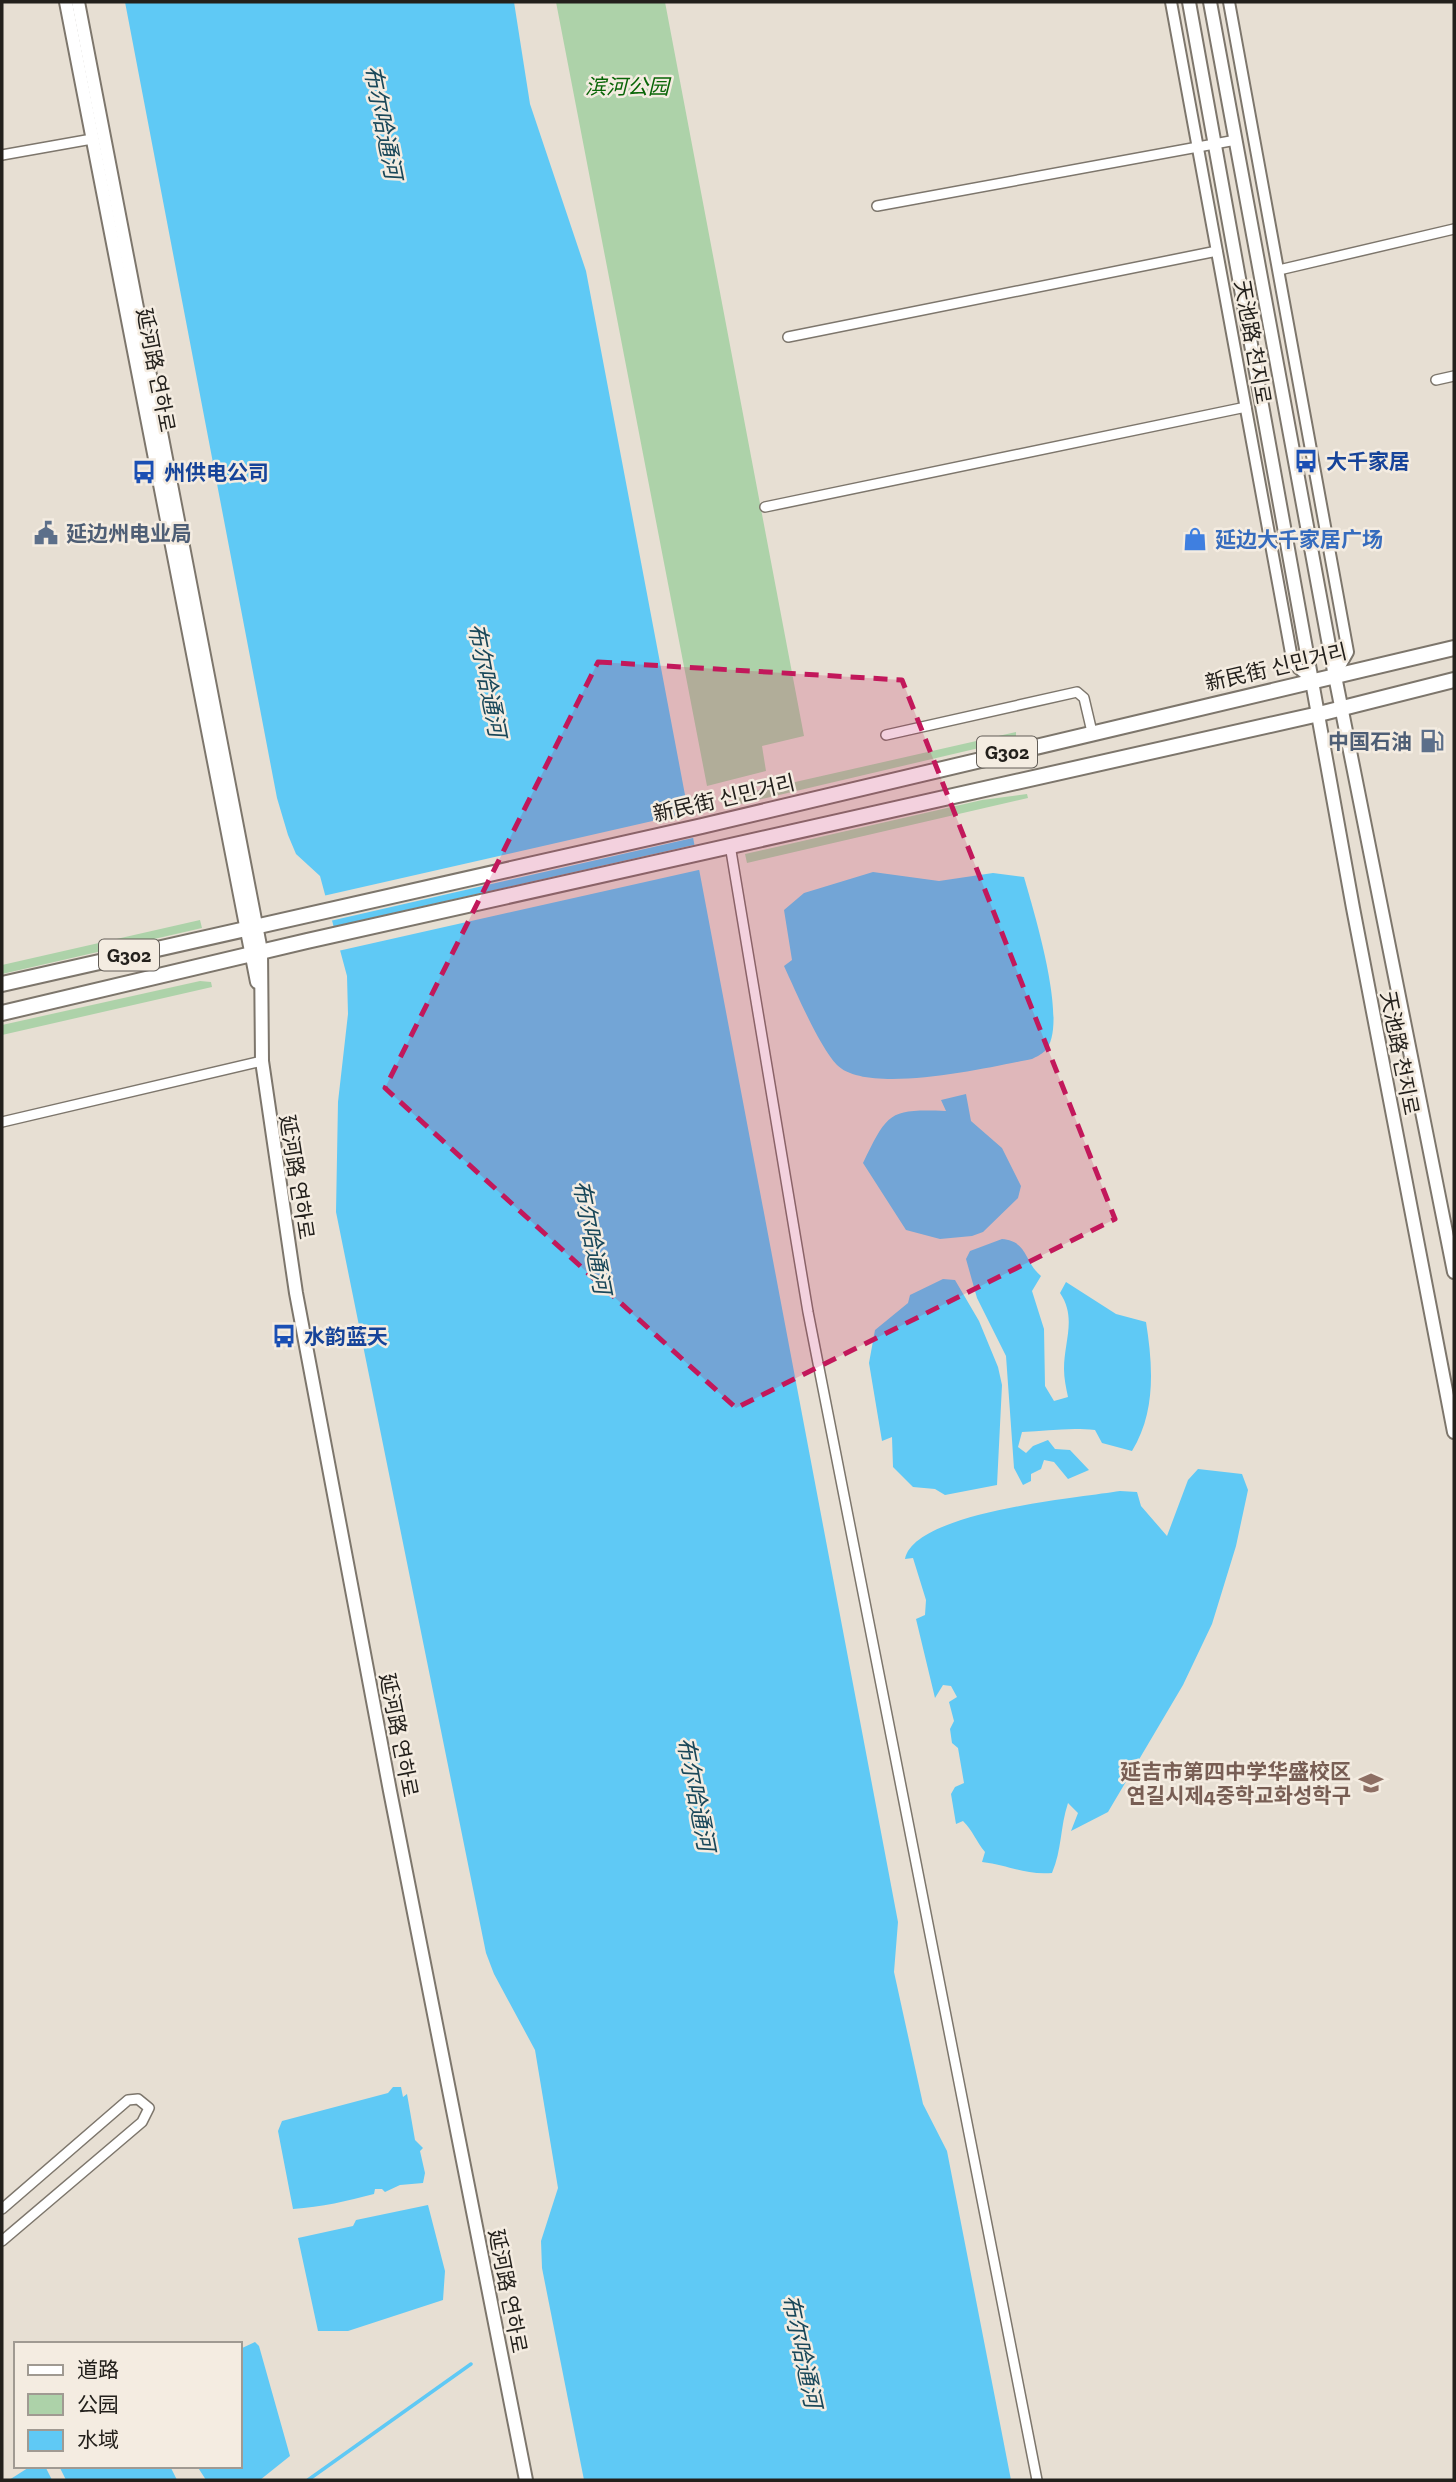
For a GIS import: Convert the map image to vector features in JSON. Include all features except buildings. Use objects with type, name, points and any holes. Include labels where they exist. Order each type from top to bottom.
[{"type":"highway","name":"新民街 신민거리","points":[[2,984],[702,826],[1454,648]]},
{"type":"highway","name":"G302","points":[[2,1013],[307,941],[1319,715],[1454,680]]},
{"type":"highway","points":[[732,818],[734,845]]},
{"type":"main road","name":"延河路 연하로","points":[[66,2],[251,927]]},
{"type":"main road","name":"延河路 연하로","points":[[78,2],[256,953],[261,992],[262,1061],[298,1306],[387,1778],[526,2480]]},
{"type":"main road","name":"天池路 천지로","points":[[1189,2],[1353,908],[1454,1432]]},
{"type":"main road","name":"天池路 천지로","points":[[1210,2],[1335,676],[1454,1272]]},
{"type":"street","name":"天池路 천지로","points":[[1171,2],[1293,664],[1313,680]]},
{"type":"street","name":"天池路 천지로","points":[[1229,2],[1348,652],[1335,676]]},
{"type":"street","points":[[2,155],[92,139]]},
{"type":"street","points":[[877,206],[1236,140]]},
{"type":"street","points":[[1279,270],[1454,229]]},
{"type":"street","points":[[788,337],[1217,251]]},
{"type":"street","points":[[1436,380],[1454,376]]},
{"type":"street","points":[[765,507],[1246,407]]},
{"type":"street","points":[[886,735],[1077,692],[1084,698],[1092,732]]},
{"type":"street","points":[[734,845],[807,1312],[1037,2480]]},
{"type":"street","points":[[2,1122],[262,1061]]},
{"type":"street","points":[[2,2209],[128,2100],[138,2099],[149,2108],[142,2122],[2,2241]]},
{"type":"highlighted area","points":[[598,662],[902,680],[1115,1219],[736,1408],[385,1088]]},
{"type":"green space","name":"滨河公园","points":[[556,2],[665,2],[804,736],[762,746],[766,771],[707,786]]},
{"type":"green space","points":[[1016,732],[1016,736],[979,748],[736,805],[729,797]]},
{"type":"green space","points":[[1027,794],[1028,798],[747,863],[745,854],[982,800]]},
{"type":"green space","points":[[200,920],[202,928],[2,974],[2,965]]},
{"type":"green space","points":[[200,981],[211,982],[212,987],[2,1035],[2,1025]]},
{"type":"water","name":"布尔哈通河","points":[[125,2],[514,2],[530,104],[586,271],[898,1922],[894,1972],[923,2104],[947,2151],[1011,2480],[584,2480],[542,2268],[541,2241],[558,2188],[535,2050],[494,1974],[486,1953],[336,1212],[338,1102],[348,1014],[347,976],[320,876],[296,854],[277,798]]},
{"type":"water","points":[[873,872],[939,881],[993,873],[1024,877],[1052,993],[1052,1038],[1045,1051],[1032,1059],[989,1068],[902,1079],[853,1074],[837,1065],[815,1032],[784,966],[792,960],[784,910],[804,893]]},
{"type":"water","points":[[966,1094],[971,1121],[1002,1148],[1021,1186],[1018,1198],[983,1232],[972,1236],[940,1239],[906,1230],[863,1163],[878,1133],[892,1117],[912,1111],[946,1111],[941,1100]]},
{"type":"water","points":[[1002,1239],[1017,1244],[1041,1276],[1032,1291],[1044,1329],[1045,1386],[1054,1401],[1068,1397],[1064,1369],[1069,1321],[1068,1311],[1060,1293],[1066,1282],[1116,1314],[1146,1322],[1151,1388],[1145,1421],[1132,1451],[1102,1443],[1095,1430],[1022,1432],[1018,1447],[1026,1453],[1033,1446],[1048,1440],[1055,1449],[1070,1450],[1089,1470],[1068,1479],[1054,1462],[1044,1460],[1041,1469],[1031,1474],[1031,1481],[1023,1485],[1014,1468],[1006,1356],[977,1298],[966,1259],[970,1251]]},
{"type":"water","points":[[943,1279],[955,1280],[979,1321],[998,1367],[1002,1385],[997,1485],[945,1495],[935,1489],[913,1487],[893,1467],[892,1437],[882,1441],[869,1363],[875,1330],[908,1303],[910,1295]]},
{"type":"water","points":[[1198,1469],[1242,1474],[1248,1490],[1236,1546],[1212,1624],[1183,1685],[1108,1812],[1071,1831],[1078,1813],[1068,1803],[1052,1873],[1033,1873],[982,1862],[985,1852],[972,1832],[963,1821],[956,1824],[951,1794],[955,1787],[964,1783],[958,1748],[952,1743],[950,1729],[954,1721],[949,1702],[957,1697],[951,1686],[943,1685],[935,1698],[916,1619],[925,1615],[926,1600],[913,1558],[905,1559],[915,1543],[936,1530],[966,1519],[1035,1503],[1120,1491],[1137,1492],[1141,1506],[1167,1536],[1188,1480]]},
{"type":"water","points":[[393,2087],[401,2087],[403,2097],[407,2094],[415,2140],[423,2148],[420,2151],[425,2173],[423,2183],[400,2185],[385,2192],[375,2189],[374,2194],[354,2199],[293,2209],[278,2131],[282,2121],[388,2093]]},
{"type":"water","points":[[428,2205],[445,2271],[443,2300],[348,2331],[318,2331],[298,2238],[353,2226],[356,2220]]},
{"type":"water","points":[[255,2342],[259,2346],[290,2456],[260,2480],[206,2480],[198,2468],[242,2468],[242,2348]]},
{"type":"water","points":[[28,2468],[46,2468],[52,2480],[9,2480]]},
{"type":"water","points":[[60,2468],[171,2468],[177,2480],[66,2480]]},
{"type":"pier","points":[[692,812],[697,837],[330,921],[323,896]]},
{"type":"pier","points":[[698,844],[703,869],[338,951],[331,927]]},
{"type":"waterway","points":[[308,2480],[471,2364]]},
{"type":"place","name":"大千家居","points":[[1306,461]]},
{"type":"place","name":"州供电公司","points":[[144,472]]},
{"type":"place","name":"延边州电业局","points":[[46,533]]},
{"type":"place","name":"延边大千家居广场","points":[[1195,539]]},
{"type":"place","name":"中国石油","points":[[1432,741]]},
{"type":"place","name":"水韵蓝天","points":[[284,1336]]},
{"type":"place","name":"延吉市第四中学华盛校区 연길시제4중학교화성학구","points":[[1371,1783]]}]
